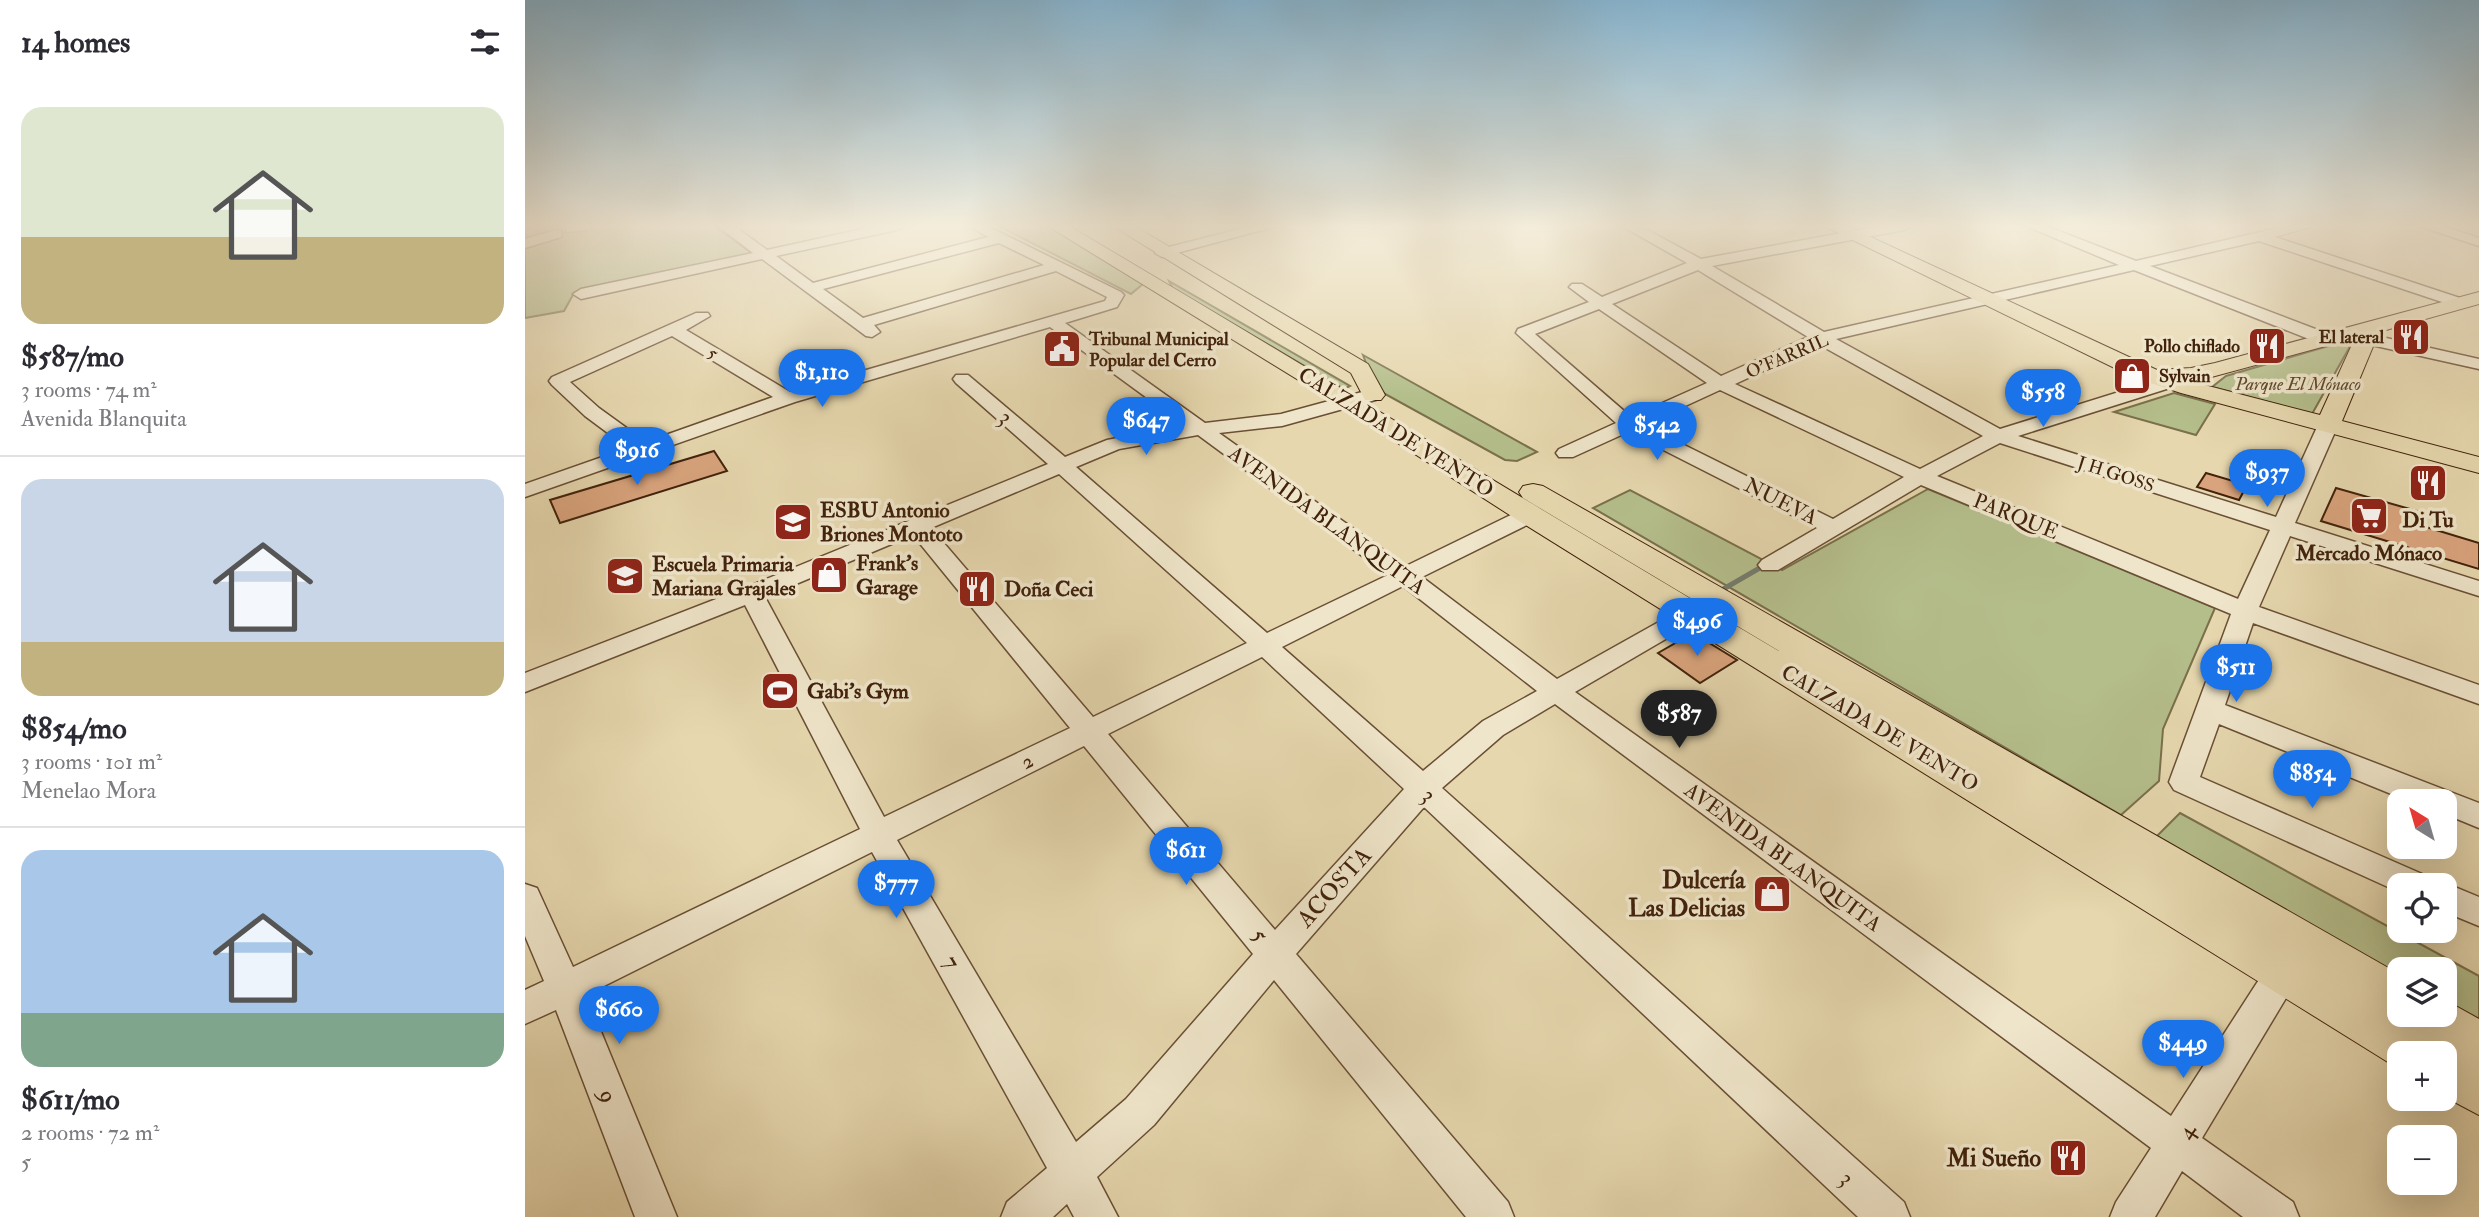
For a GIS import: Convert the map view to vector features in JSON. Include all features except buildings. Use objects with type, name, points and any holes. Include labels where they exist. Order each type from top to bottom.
[{"type":"main road","name":"CALZADA DE VENTO","points":[[1192,283],[1529,515],[2396,1041]]},
{"type":"main road","points":[[1952,283],[2143,373],[2207,393],[2479,465]]},
{"type":"main road","points":[[2143,373],[2182,375],[2218,369],[2325,339],[2367,333],[2470,301]]},
{"type":"main road","points":[[2328,425],[2367,333]]},
{"type":"main road","points":[[2207,393],[2200,388],[2200,384],[2218,369]]},
{"type":"main road","name":"CALZADA DE VENTO","points":[[1362,399],[1485,465],[2387,991]]},
{"type":"main road","points":[[2450,1027],[2479,1044]]},
{"type":"main road","points":[[2457,1077],[2479,1091]]},
{"type":"street","points":[[581,293],[632,283]]},
{"type":"street","points":[[804,283],[867,329],[1006,283]]},
{"type":"street","points":[[811,288],[831,283]]},
{"type":"street","points":[[525,491],[788,398],[1111,304],[1116,295],[1091,283]]},
{"type":"street","points":[[1599,302],[1650,283]]},
{"type":"street","name":"J H GOSS","points":[[1730,283],[1821,338],[1998,436],[2479,589]]},
{"type":"street","name":"O'FARRIL","points":[[1566,453],[1821,338],[2062,283]]},
{"type":"street","points":[[2179,283],[2325,339]]},
{"type":"street","points":[[2410,283],[2470,301]]},
{"type":"street","name":"PARQUE","points":[[1577,287],[1721,384],[1920,477],[2245,611],[2479,695]]},
{"type":"street","name":"NUEVA","points":[[1599,302],[1524,333],[1629,425],[1833,527]]},
{"type":"street","points":[[643,449],[592,412],[558,381],[702,316]]},
{"type":"street","name":"AVENIDA BLANQUITA","points":[[1052,321],[1405,576],[1555,691],[2278,1217]]},
{"type":"street","name":"5","points":[[673,329],[788,398]]},
{"type":"street","points":[[2367,333],[2479,363]]},
{"type":"street","name":"3","points":[[962,379],[1063,465],[1263,645],[1889,1217]]},
{"type":"street","points":[[1770,565],[1920,477],[1998,436],[2170,382]]},
{"type":"street","points":[[525,683],[751,594],[1114,444],[1140,437],[1282,419],[1362,399]]},
{"type":"street","points":[[2328,425],[2245,611],[2183,782],[2390,873]]},
{"type":"street","name":"2","points":[[525,1007],[1529,515]]},
{"type":"street","name":"5","points":[[917,525],[1493,1217]]},
{"type":"street","name":"7","points":[[751,594],[878,834],[1097,1217]]},
{"type":"street","name":"ACOSTA","points":[[1021,1217],[1140,1112],[1275,953],[1422,789],[1453,760],[1493,728],[1691,614]]},
{"type":"street","points":[[2209,709],[2411,789]]},
{"type":"street","points":[[2457,807],[2479,816]]},
{"type":"street","name":"9","points":[[525,898],[565,988],[656,1217]]},
{"type":"street","points":[[2457,902],[2479,912]]},
{"type":"street","name":"4","points":[[2131,1217],[2283,972]]},
{"type":"green space","points":[[525,283],[624,283],[574,293],[564,311],[525,318]]},
{"type":"green space","points":[[1109,283],[1143,284],[1131,294]]},
{"type":"green space","points":[[1170,283],[1350,386],[1344,389],[1173,289]]},
{"type":"green space","name":"Parque El Mónaco","points":[[2353,341],[2312,414],[2212,387],[2226,376]]},
{"type":"green space","points":[[1363,355],[1537,452],[1517,461],[1505,460],[1376,389]]},
{"type":"green space","points":[[2174,393],[2215,404],[2196,435],[2114,412]]},
{"type":"green space","points":[[1928,489],[2215,608],[2163,729],[2159,781],[2121,815],[1593,508],[1630,490],[1782,570]]},
{"type":"green space","points":[[2180,813],[2387,926],[2387,943],[2418,943],[2444,957],[2387,957],[2387,971],[2157,836]]},
{"type":"green space","points":[[2457,964],[2479,976],[2479,1024],[2457,1011]]},
{"type":"waterway","points":[[1720,591],[1758,569]]},
{"type":"place","name":"El lateral","points":[[2411,337]]},
{"type":"place","name":"Pollo chiflado","points":[[2267,346]]},
{"type":"place","name":"Tribunal Municipal Popular del Cerro","points":[[1062,349]]},
{"type":"place","name":"Sylvain","points":[[2132,376]]},
{"type":"place","name":"Di Tu","points":[[2428,483]]},
{"type":"place","name":"Mercado Mónaco","points":[[2369,516]]},
{"type":"place","name":"ESBU Antonio Briones Montoto","points":[[793,522]]},
{"type":"place","name":"Frank's Garage","points":[[829,575]]},
{"type":"place","name":"Escuela Primaria Mariana Grajales","points":[[625,576]]},
{"type":"place","name":"Doña Ceci","points":[[977,589]]},
{"type":"place","name":"Gabi’s Gym","points":[[780,691]]},
{"type":"place","name":"Dulcería Las Delicias","points":[[1772,894]]},
{"type":"place","name":"Mi Sueño","points":[[2068,1158]]}]
